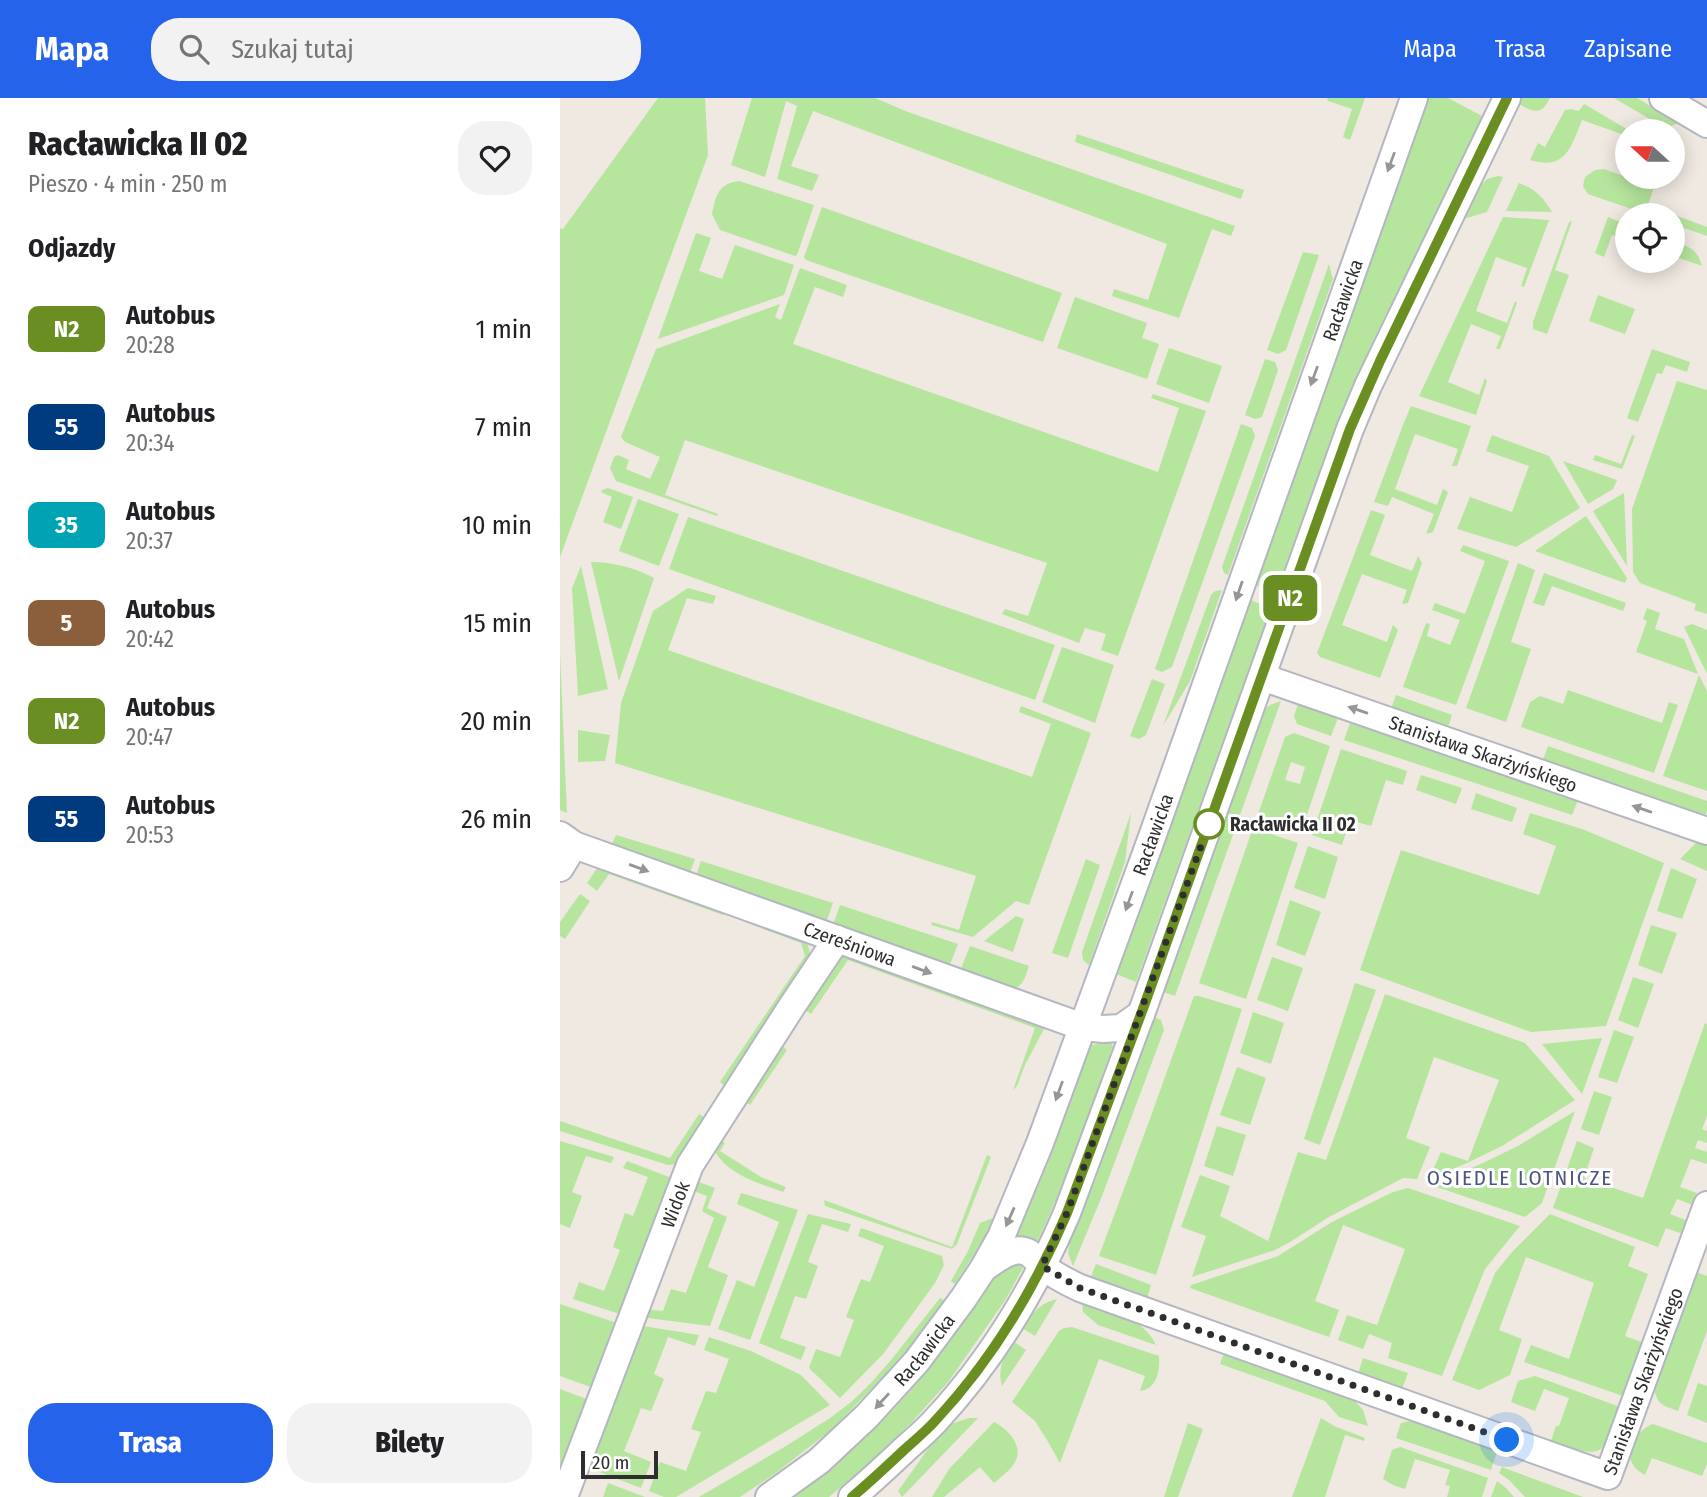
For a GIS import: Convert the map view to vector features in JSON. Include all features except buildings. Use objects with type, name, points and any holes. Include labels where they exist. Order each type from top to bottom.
[{"type":"street","name":"Racławicka","points":[[769,1497],[819,1461],[867,1416],[917,1361],[957,1308],[1001,1237],[1041,1143],[1414,98]]},
{"type":"street","points":[[852,1497],[935,1422],[990,1352],[1042,1266],[1067,1213],[1350,429],[1368,386],[1507,98]]},
{"type":"street","points":[[1663,98],[1707,124]]},
{"type":"street","name":"Stanisława Skarżyńskiego","points":[[1262,677],[1707,831]]},
{"type":"street","name":"Czereśniowa","points":[[567,840],[1083,1027],[1121,1027],[1141,1014]]},
{"type":"street","points":[[560,868],[567,840]]},
{"type":"street","name":"Widok","points":[[564,1497],[691,1165],[837,939]]},
{"type":"street","name":"Stanisława Skarżyńskiego","points":[[983,1269],[998,1258],[1015,1250],[1023,1250],[1042,1266],[1080,1288],[1608,1476],[1707,1205]]},
{"type":"green space","points":[[658,98],[705,98],[708,155],[560,557],[560,228],[563,229]]},
{"type":"green space","points":[[752,98],[875,98],[908,112],[1235,226],[1231,236],[1212,229],[1179,318],[1112,296],[1114,289],[1148,300],[1167,244],[813,111],[791,166],[819,175],[812,191],[777,179],[797,106],[786,101],[765,177],[731,165]]},
{"type":"green space","points":[[1327,98],[1365,98],[1350,140],[1343,137],[1352,109],[1328,101]]},
{"type":"green space","points":[[1428,98],[1448,98],[1482,116],[1355,379],[1276,592],[1255,585]]},
{"type":"green space","points":[[1521,98],[1550,98],[1543,108],[1537,111],[1519,104]]},
{"type":"green space","points":[[1614,98],[1637,98],[1673,119],[1650,119]]},
{"type":"green space","points":[[1584,104],[1615,122],[1615,132],[1582,120],[1570,147],[1559,159],[1542,163],[1530,160],[1538,143],[1545,147],[1565,110],[1579,111]]},
{"type":"green space","points":[[1077,134],[1244,190],[1241,199],[1075,142]]},
{"type":"green space","points":[[1604,169],[1615,173],[1615,189],[1653,189],[1649,203],[1615,203],[1588,194],[1583,186],[1585,177],[1595,170]]},
{"type":"green space","points":[[1503,177],[1487,212],[1463,219],[1482,184],[1487,179]]},
{"type":"green space","points":[[739,181],[814,205],[797,255],[720,230],[712,214],[717,196],[726,185]]},
{"type":"green space","points":[[1519,183],[1538,194],[1552,212],[1506,211]]},
{"type":"green space","points":[[822,207],[1062,293],[1043,342],[806,260],[804,257]]},
{"type":"green space","points":[[1503,217],[1549,220],[1524,287],[1521,286],[1527,268],[1496,257],[1476,311],[1507,323],[1515,301],[1517,303],[1500,349],[1496,349],[1501,336],[1471,324],[1448,382],[1479,395],[1485,378],[1487,381],[1476,415],[1419,396]]},
{"type":"green space","points":[[1608,217],[1615,220],[1615,236],[1612,235],[1604,257],[1595,253]]},
{"type":"green space","points":[[1685,219],[1707,227],[1707,236],[1685,228]]},
{"type":"green space","points":[[1572,221],[1555,270],[1569,275],[1547,334],[1533,329],[1533,322],[1569,222]]},
{"type":"green space","points":[[696,233],[711,238],[699,271],[722,279],[735,245],[794,265],[784,295],[658,339]]},
{"type":"green space","points":[[1685,246],[1695,252],[1702,266],[1685,260]]},
{"type":"green space","points":[[1303,252],[1319,255],[1286,350],[1278,354],[1267,350]]},
{"type":"green space","points":[[1329,264],[1333,279],[1228,575],[1222,567]]},
{"type":"green space","points":[[800,268],[847,285],[843,297],[815,287],[793,344],[1158,472],[1179,408],[1151,398],[1153,394],[1206,411],[1118,656],[1101,650],[1106,634],[1085,628],[1079,643],[1002,614],[1005,609],[1028,616],[1047,563],[685,440],[665,495],[718,514],[717,516],[616,481],[610,468],[614,457],[618,455],[629,460],[626,469],[650,479],[660,457],[625,442],[621,437],[656,349],[780,304],[775,317],[781,320]]},
{"type":"green space","points":[[1598,295],[1635,309],[1625,334],[1589,321]]},
{"type":"green space","points":[[1075,297],[1147,323],[1142,338],[1159,344],[1147,379],[1057,348]]},
{"type":"green space","points":[[1169,348],[1222,366],[1209,403],[1156,384]]},
{"type":"green space","points":[[1652,349],[1690,362],[1687,372],[1666,365],[1662,374],[1657,373],[1638,422],[1627,418]]},
{"type":"green space","points":[[1265,359],[1275,362],[1278,370],[1262,417],[1255,419],[1245,415]]},
{"type":"green space","points":[[1677,381],[1707,390],[1707,614],[1694,610],[1696,604],[1640,583],[1633,572],[1632,509]]},
{"type":"green space","points":[[1411,406],[1471,426],[1457,466],[1452,466],[1458,449],[1415,434],[1395,489],[1437,505],[1443,489],[1448,492],[1433,532],[1426,534],[1434,514],[1392,497],[1388,506],[1374,502]]},
{"type":"green space","points":[[1241,424],[1252,428],[1255,436],[1172,667],[1162,672],[1155,669]]},
{"type":"green space","points":[[1492,435],[1549,456],[1580,508],[1516,547],[1457,529],[1470,497],[1512,512],[1529,466],[1486,451]]},
{"type":"green space","points":[[1632,435],[1635,436],[1622,469],[1593,460],[1595,455],[1621,464]]},
{"type":"green space","points":[[1563,461],[1617,480],[1613,489],[1588,504]]},
{"type":"green space","points":[[608,488],[633,497],[621,529],[603,522],[612,497],[601,492]]},
{"type":"green space","points":[[1624,493],[1627,566],[1593,511]]},
{"type":"green space","points":[[638,499],[679,514],[659,566],[619,551]]},
{"type":"green space","points":[[1371,510],[1385,515],[1370,555],[1412,571],[1418,556],[1422,563],[1408,603],[1402,604],[1407,590],[1362,574],[1342,625],[1387,642],[1393,625],[1398,630],[1380,678],[1320,657],[1317,653]]},
{"type":"green space","points":[[1586,516],[1627,578],[1625,583],[1535,551]]},
{"type":"green space","points":[[688,517],[1055,645],[1035,700],[669,569]]},
{"type":"green space","points":[[1463,545],[1509,561],[1456,705],[1403,687],[1426,623],[1430,624],[1427,636],[1450,645],[1460,620],[1432,610],[1435,603],[1465,614],[1485,561],[1460,551]]},
{"type":"green space","points":[[591,562],[624,566],[654,578],[619,681]]},
{"type":"green space","points":[[1518,563],[1535,570],[1511,642],[1531,649],[1506,722],[1466,708]]},
{"type":"green space","points":[[581,566],[608,689],[578,696],[572,588]]},
{"type":"green space","points":[[1544,573],[1626,603],[1623,611],[1552,586],[1544,606],[1533,603]]},
{"type":"green space","points":[[688,588],[716,596],[713,604],[687,598],[668,650],[1032,777],[1051,724],[1019,712],[1021,706],[1091,733],[1029,905],[1016,901],[973,937],[931,925],[932,922],[959,930],[976,876],[615,763],[621,703],[653,611]]},
{"type":"green space","points":[[1222,590],[1190,681],[1163,726],[1211,595]]},
{"type":"green space","points":[[1250,600],[1271,608],[1136,982],[1116,974]]},
{"type":"green space","points":[[1647,608],[1660,613],[1655,629],[1684,639],[1698,674],[1636,652],[1647,621],[1643,619]]},
{"type":"green space","points":[[1692,624],[1707,630],[1707,674],[1684,627]]},
{"type":"green space","points":[[1062,647],[1114,665],[1095,723],[1042,702]]},
{"type":"green space","points":[[560,654],[567,813],[560,810]]},
{"type":"green space","points":[[1699,675],[1707,691],[1707,791],[1663,776]]},
{"type":"green space","points":[[1152,679],[1165,684],[1146,735],[1139,739],[1130,736]]},
{"type":"green space","points":[[1568,690],[1662,723],[1669,702],[1678,705],[1654,773],[1521,727],[1530,702],[1540,696],[1563,704]]},
{"type":"green space","points":[[1396,695],[1452,715],[1447,730],[1393,712]]},
{"type":"green space","points":[[1281,701],[1175,996],[1163,992],[1265,709]]},
{"type":"green space","points":[[1298,704],[1338,718],[1331,736],[1297,724],[1294,716]]},
{"type":"green space","points":[[1350,723],[1578,800],[1572,815],[1344,740]]},
{"type":"green space","points":[[578,730],[610,735],[605,761],[578,762]]},
{"type":"green space","points":[[1294,733],[1330,746],[1301,833],[1257,817],[1285,737]],"holes":[[[1291,762],[1305,767],[1300,784],[1285,780]]]},
{"type":"green space","points":[[1548,746],[1707,801],[1707,811],[1703,819],[1542,763]]},
{"type":"green space","points":[[1341,749],[1407,771],[1403,785],[1386,780],[1371,826],[1350,820],[1342,845],[1312,835]]},
{"type":"green space","points":[[1421,775],[1462,788],[1456,804],[1416,790]]},
{"type":"green space","points":[[1476,793],[1517,808],[1512,822],[1471,809]]},
{"type":"green space","points":[[1131,813],[1125,862],[1089,965],[1083,960],[1082,952]]},
{"type":"green space","points":[[1530,813],[1582,829],[1664,863],[1606,1026],[1531,1032],[1360,970],[1401,850],[1539,895],[1556,846],[1523,834]]},
{"type":"green space","points":[[1253,828],[1298,843],[1246,999],[1199,983]]},
{"type":"green space","points":[[616,835],[695,859],[691,870],[682,876],[614,850],[612,844]]},
{"type":"green space","points":[[1698,841],[1707,845],[1707,871],[1680,859]]},
{"type":"green space","points":[[1308,846],[1338,857],[1325,899],[1294,888]]},
{"type":"green space","points":[[1086,859],[1100,865],[1068,958],[1052,953]]},
{"type":"green space","points":[[701,861],[833,903],[826,923],[696,876]]},
{"type":"green space","points":[[598,867],[724,913],[723,915],[609,874],[597,891],[587,883]]},
{"type":"green space","points":[[1671,868],[1697,879],[1682,919],[1657,911]]},
{"type":"green space","points":[[580,894],[590,901],[565,939],[560,936],[560,922]]},
{"type":"green space","points":[[1290,900],[1321,912],[1305,956],[1276,945]]},
{"type":"green space","points":[[840,905],[958,944],[949,967],[833,925]]},
{"type":"green space","points":[[1016,916],[1024,919],[1013,952],[984,941]]},
{"type":"green space","points":[[745,921],[802,939],[811,957],[729,1089],[720,1082],[805,956],[801,943]]},
{"type":"green space","points":[[1651,925],[1677,933],[1662,974],[1638,965]]},
{"type":"green space","points":[[970,946],[1029,966],[1022,983],[1012,989],[960,971]]},
{"type":"green space","points":[[844,956],[1045,1027],[1017,1086],[1013,1090],[1035,1028],[848,960],[811,1014],[802,1008],[839,958]]},
{"type":"green space","points":[[1272,957],[1303,968],[1288,1011],[1257,1000]]},
{"type":"green space","points":[[1633,977],[1654,984],[1638,1028],[1618,1020]]},
{"type":"green space","points":[[1355,983],[1376,990],[1320,1145],[1304,1139]]},
{"type":"green space","points":[[1385,994],[1525,1043],[1575,1100],[1502,1146],[1429,1179],[1441,1152],[1468,1161],[1499,1080],[1434,1057],[1406,1138],[1430,1147],[1417,1179],[1403,1178],[1329,1217],[1275,1250],[1192,1277],[1206,1236],[1181,1227],[1200,1175],[1230,1186],[1220,1216],[1268,1241],[1298,1152],[1326,1160]]},
{"type":"green space","points":[[1194,996],[1242,1009],[1156,1275],[1099,1256]]},
{"type":"green space","points":[[1253,1012],[1284,1023],[1271,1064],[1240,1053]]},
{"type":"green space","points":[[1154,1017],[1161,1020],[1164,1030],[1073,1266],[1068,1253],[1070,1241],[1095,1181]]},
{"type":"green space","points":[[1705,1023],[1707,1116],[1702,1129],[1707,1131],[1707,1143],[1698,1140],[1695,1148],[1707,1152],[1707,1164],[1691,1159],[1680,1187],[1697,1193],[1693,1205],[1677,1199],[1670,1214],[1688,1221],[1683,1234],[1666,1228],[1658,1247],[1553,1208],[1577,1141],[1594,1148],[1584,1178],[1643,1198]]},
{"type":"green space","points":[[1614,1030],[1634,1037],[1617,1083],[1598,1077]]},
{"type":"green space","points":[[1602,1038],[1582,1094],[1542,1044]]},
{"type":"green space","points":[[1110,1042],[1113,1046],[1077,1146],[1036,1244],[1015,1240],[1048,1163],[1091,1045]]},
{"type":"green space","points":[[778,1043],[787,1050],[750,1105],[741,1099]]},
{"type":"green space","points":[[1237,1067],[1266,1078],[1250,1125],[1220,1115]]},
{"type":"green space","points":[[1594,1091],[1612,1097],[1599,1135],[1581,1129]]},
{"type":"green space","points":[[1575,1111],[1542,1203],[1525,1217],[1431,1185],[1518,1146]]},
{"type":"green space","points":[[699,1114],[707,1119],[676,1164],[668,1165],[560,1131],[560,1121],[670,1158]]},
{"type":"green space","points":[[1217,1126],[1246,1135],[1233,1176],[1204,1166]]},
{"type":"green space","points":[[715,1139],[725,1143],[720,1151],[761,1177],[786,1187],[783,1192],[753,1181],[726,1165],[713,1148]]},
{"type":"green space","points":[[560,1141],[614,1157],[611,1163],[586,1156],[572,1192],[582,1196],[570,1228],[560,1224]]},
{"type":"green space","points":[[987,1155],[991,1157],[957,1244],[952,1249],[825,1206],[824,1200],[952,1247]]},
{"type":"green space","points":[[627,1161],[677,1180],[626,1316],[573,1299],[579,1282],[604,1291],[620,1250],[613,1247],[625,1213],[633,1216],[648,1177],[623,1168]]},
{"type":"green space","points":[[691,1179],[715,1188],[707,1208],[727,1217],[708,1267],[728,1275],[710,1326],[640,1317],[643,1309],[663,1311],[671,1289],[686,1293],[714,1218],[702,1211],[707,1196],[688,1189]]},
{"type":"green space","points":[[1408,1188],[1520,1226],[1485,1269],[1442,1376],[1388,1358],[1392,1343],[1369,1334],[1363,1349],[1338,1340],[1347,1315],[1377,1325],[1405,1249],[1343,1225],[1315,1301],[1339,1310],[1329,1337],[1190,1288],[1191,1285],[1278,1256],[1332,1222],[1393,1192]]},
{"type":"green space","points":[[741,1193],[798,1210],[750,1340],[718,1329],[737,1280],[754,1287],[779,1222],[737,1204]]},
{"type":"green space","points":[[808,1214],[851,1224],[848,1232],[822,1224],[808,1262],[818,1266],[806,1299],[795,1296],[780,1338],[806,1347],[801,1360],[759,1343]]},
{"type":"green space","points":[[1550,1214],[1635,1247],[1628,1266],[1648,1274],[1625,1336],[1644,1343],[1626,1397],[1524,1362],[1531,1345],[1569,1359],[1594,1283],[1526,1257],[1499,1330],[1522,1339],[1510,1375],[1479,1390],[1452,1380],[1495,1273]]},
{"type":"green space","points":[[993,1218],[986,1236],[955,1284],[951,1281],[980,1223]]},
{"type":"green space","points":[[861,1228],[942,1256],[944,1265],[935,1283],[884,1353],[840,1398],[809,1368],[816,1349],[840,1357],[854,1320],[846,1317],[861,1279],[870,1282],[884,1246],[858,1236]]},
{"type":"green space","points":[[1011,1263],[1025,1264],[1006,1299],[949,1381],[911,1423],[829,1497],[792,1497],[855,1446],[893,1410],[970,1314],[994,1275]]},
{"type":"green space","points":[[1096,1264],[1151,1285],[1147,1299],[1090,1279]]},
{"type":"green space","points":[[1696,1272],[1707,1276],[1707,1331],[1678,1411],[1661,1403],[1654,1387]]},
{"type":"green space","points":[[940,1298],[944,1300],[915,1342],[830,1431],[740,1497],[699,1497],[786,1446],[850,1403],[891,1360]]},
{"type":"green space","points":[[1057,1299],[1035,1336],[1022,1328],[1037,1309]]},
{"type":"green space","points":[[1082,1303],[1134,1322],[1150,1335],[1156,1345],[1098,1325],[1083,1312]]},
{"type":"green space","points":[[560,1304],[623,1325],[599,1390],[560,1376]]},
{"type":"green space","points":[[637,1325],[699,1335],[695,1346],[668,1337],[654,1374],[664,1379],[651,1411],[641,1408],[624,1451],[651,1462],[641,1488],[586,1467]]},
{"type":"green space","points":[[1072,1327],[1159,1356],[1159,1368],[1154,1383],[1146,1390],[1140,1391],[1145,1376],[1099,1359],[1060,1463],[1035,1421],[1012,1402],[1059,1331]]},
{"type":"green space","points":[[709,1337],[751,1351],[801,1375],[830,1405],[676,1497],[664,1497],[649,1491],[660,1462],[686,1471],[701,1432],[691,1429],[706,1391],[716,1393],[729,1359],[704,1350]]},
{"type":"green space","points":[[1013,1341],[1026,1350],[1002,1386],[1002,1362]]},
{"type":"green space","points":[[1224,1353],[1354,1400],[1363,1410],[1368,1426],[1339,1417],[1325,1401],[1220,1364]]},
{"type":"green space","points":[[1363,1358],[1408,1373],[1402,1389],[1358,1374]]},
{"type":"green space","points":[[1535,1376],[1623,1408],[1606,1445],[1587,1452],[1551,1441],[1569,1398],[1544,1389],[1535,1411],[1511,1402],[1518,1381]]},
{"type":"green space","points":[[1698,1383],[1707,1386],[1707,1423],[1687,1415]]},
{"type":"green space","points":[[560,1389],[592,1401],[560,1489]]},
{"type":"green space","points":[[978,1418],[902,1497],[898,1491],[938,1435],[948,1425]]},
{"type":"green space","points":[[1321,1418],[1365,1438],[1364,1441],[1345,1435],[1325,1497],[1292,1497]]},
{"type":"green space","points":[[1414,1420],[1498,1449],[1491,1470],[1396,1438],[1401,1423]]},
{"type":"green space","points":[[994,1422],[1006,1430],[1015,1442],[1016,1461],[1011,1468],[994,1483],[980,1467],[944,1497],[932,1497],[949,1469]]},
{"type":"green space","points":[[1188,1423],[1203,1429],[1178,1497],[1164,1497]]},
{"type":"green space","points":[[1653,1424],[1707,1443],[1707,1464],[1702,1476],[1652,1458],[1645,1475],[1636,1469],[1630,1457],[1632,1446],[1643,1430]]},
{"type":"green space","points":[[1400,1447],[1488,1478],[1482,1497],[1447,1497],[1450,1486],[1445,1485],[1450,1470],[1415,1459],[1405,1489],[1383,1479],[1392,1450]]},
{"type":"green space","points":[[1502,1467],[1583,1497],[1525,1497],[1499,1473]]},
{"type":"green space","points":[[1497,1481],[1505,1487],[1514,1497],[1491,1497]]},
{"type":"green space","points":[[608,1483],[645,1497],[603,1497]]},
{"type":"bus line","name":"N2","points":[[852,1497],[935,1422],[967,1383],[1016,1312],[1054,1242],[1144,1006],[1350,429],[1368,386],[1507,98]]},
{"type":"place","name":"Racławicka II 02","points":[[1209,824]]},
{"type":"district","name":"OSIEDLE LOTNICZE","points":[[1520,1178]]},
{"type":"route","points":[[1209,824],[1067,1213],[1042,1266],[1080,1288],[1507,1440]]}]
